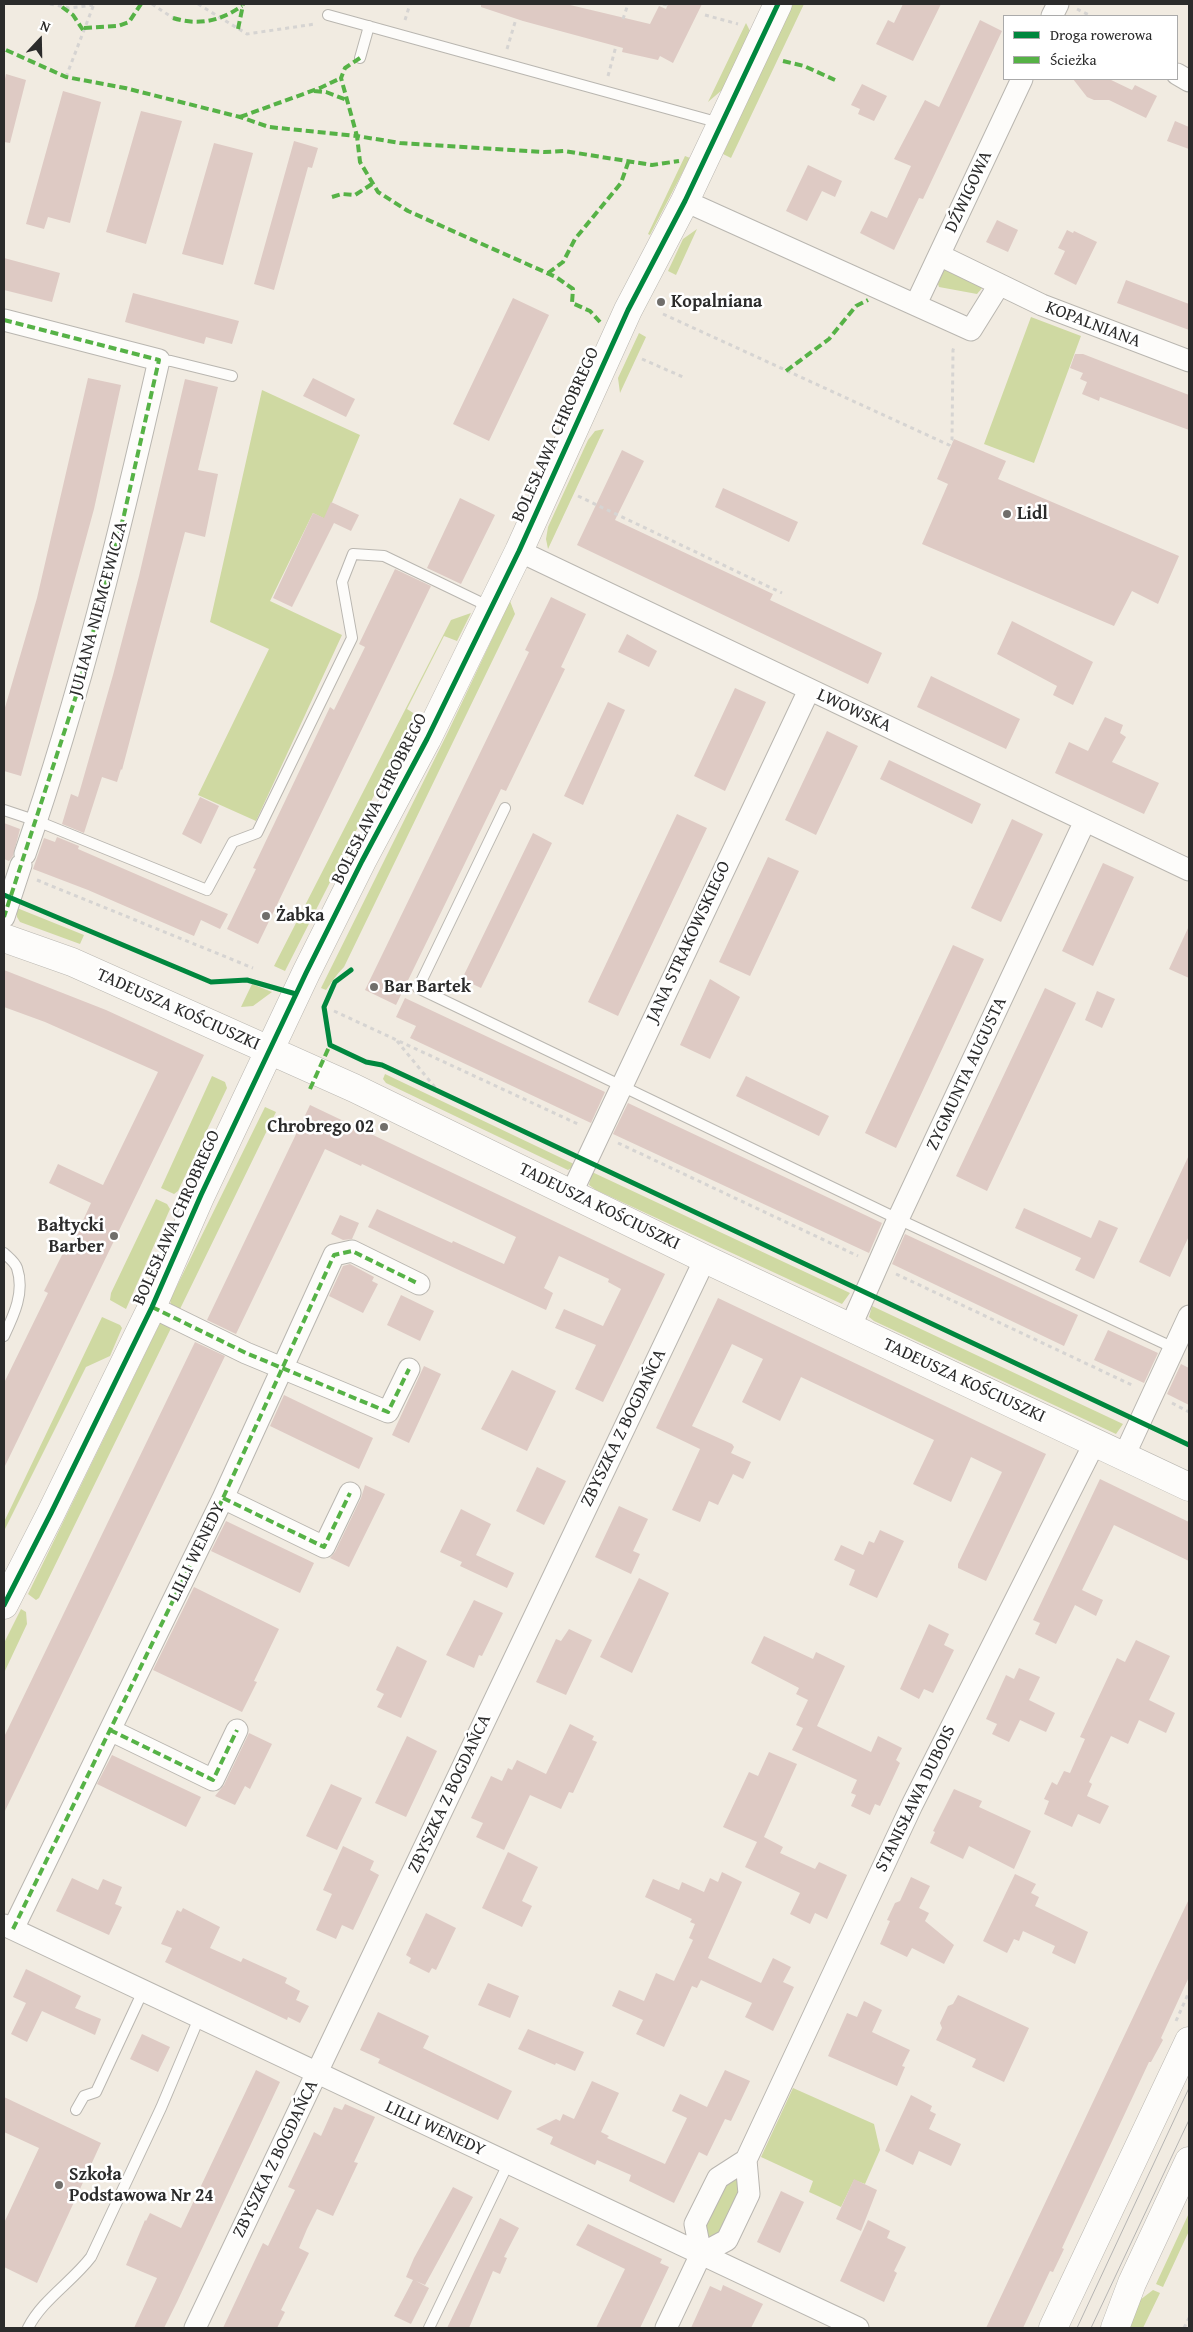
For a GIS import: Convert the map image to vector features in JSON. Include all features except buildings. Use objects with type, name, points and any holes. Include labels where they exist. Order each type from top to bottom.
[{"type":"street","name":"BOLESŁAWA CHROBREGO","points":[[4,1605],[152,1307],[201,1194],[357,870],[427,739],[492,608],[628,310],[685,201],[778,4]]},
{"type":"street","points":[[1178,75],[1189,82]]},
{"type":"street","name":"DŹWIGOWA","points":[[916,304],[1022,80]]},
{"type":"street","points":[[685,201],[971,330],[999,285]]},
{"type":"street","name":"KOPALNIANA","points":[[939,255],[1062,314],[1189,361]]},
{"type":"street","points":[[4,320],[159,360]]},
{"type":"street","name":"JULIANA NIEMCEWICZA","points":[[4,917],[37,821],[77,692],[122,525],[159,360]]},
{"type":"street","name":"LWOWSKA","points":[[519,551],[1189,870]]},
{"type":"street","name":"JANA STRAKOWSKIEGO","points":[[571,1194],[809,690]]},
{"type":"street","name":"ZYGMUNTA AUGUSTA","points":[[850,1328],[898,1219],[1085,821]]},
{"type":"street","name":"TADEUSZA KOŚCIUSZKI","points":[[4,938],[72,962],[454,1136],[705,1259],[1189,1487]]},
{"type":"street","name":"LILLI WENEDY","points":[[419,1284],[352,1251],[334,1255],[223,1498],[110,1730],[8,1927],[858,2328]]},
{"type":"street","name":"ZBYSZKA Z BOGDAŃCA","points":[[195,2328],[705,1259]]},
{"type":"street","points":[[152,1307],[283,1369],[388,1412],[409,1369]]},
{"type":"street","points":[[1124,1456],[1189,1316]]},
{"type":"street","name":"STANISŁAWA DUBOIS","points":[[746,2160],[912,1805],[1095,1442]]},
{"type":"street","points":[[223,1498],[324,1547],[350,1494]]},
{"type":"street","points":[[110,1730],[213,1780],[237,1730]]},
{"type":"street","points":[[1053,2328],[1189,2041]]},
{"type":"street","points":[[666,2328],[701,2254],[727,2240],[749,2194],[746,2160],[718,2178],[694,2224],[701,2254]]},
{"type":"street","points":[[1114,2328],[1132,2283],[1189,2161]]},
{"type":"lane","points":[[328,15],[721,124]]},
{"type":"lane","points":[[360,58],[369,26]]},
{"type":"lane","points":[[159,360],[171,360],[232,376]]},
{"type":"lane","points":[[4,810],[37,821],[207,890],[233,842],[257,833],[352,638],[342,582],[353,554],[384,556],[492,608]]},
{"type":"lane","points":[[505,808],[418,988],[898,1219],[1174,1348]]},
{"type":"lane","points":[[4,1253],[17,1266],[20,1290],[16,1312],[4,1336]]},
{"type":"lane","points":[[76,2110],[84,2096],[96,2092],[143,1992]]},
{"type":"lane","points":[[28,2328],[35,2314],[82,2269],[91,2257],[161,2108],[199,2018]]},
{"type":"lane","points":[[429,2328],[508,2164]]},
{"type":"path","points":[[50,4],[69,8],[94,4]]},
{"type":"path","points":[[66,77],[94,4]]},
{"type":"path","points":[[152,4],[173,18]]},
{"type":"path","points":[[198,4],[250,35],[325,22],[328,15]]},
{"type":"path","points":[[623,19],[628,4]]},
{"type":"path","points":[[705,15],[738,24]]},
{"type":"path","points":[[503,64],[516,19]]},
{"type":"path","points":[[604,91],[616,46]]},
{"type":"path","points":[[663,314],[949,446],[952,440],[952,350],[964,326]]},
{"type":"path","points":[[642,359],[683,377]]},
{"type":"path","points":[[578,496],[782,593]]},
{"type":"path","points":[[22,864],[253,968]]},
{"type":"path","points":[[334,1011],[1189,1412]]},
{"type":"path","points":[[395,1038],[438,1091]]},
{"type":"path","points":[[1177,2328],[1185,2310]]},
{"type":"path","points":[[1184,2328],[1189,2318]]},
{"type":"green space","points":[[793,4],[804,4],[731,158],[723,154]]},
{"type":"green space","points":[[746,23],[750,31],[722,90],[708,102]]},
{"type":"green space","points":[[685,156],[690,158],[650,235],[648,234]]},
{"type":"green space","points":[[697,229],[676,275],[668,271],[683,239]]},
{"type":"green space","points":[[944,269],[983,287],[977,294],[939,287],[938,284]]},
{"type":"green space","points":[[1031,317],[1081,336],[1034,463],[984,444]]},
{"type":"green space","points":[[639,333],[646,337],[620,393],[618,378]]},
{"type":"green space","points":[[262,390],[360,435],[325,519],[313,513],[270,601],[342,635],[256,821],[198,795],[269,649],[210,622]]},
{"type":"green space","points":[[604,429],[548,549],[546,539],[548,527],[588,440],[595,431]]},
{"type":"green space","points":[[510,601],[515,614],[344,967],[326,990],[321,988],[448,732]]},
{"type":"green space","points":[[471,613],[457,641],[444,636],[407,709],[418,716],[397,750],[285,971],[274,966],[451,620]]},
{"type":"green space","points":[[17,908],[84,935],[80,944],[20,922],[17,917]]},
{"type":"green space","points":[[252,984],[272,992],[253,1006],[241,1007]]},
{"type":"green space","points":[[385,1074],[576,1165],[568,1170],[386,1083],[383,1079]]},
{"type":"green space","points":[[212,1076],[225,1082],[227,1088],[178,1191],[174,1194],[161,1188]]},
{"type":"green space","points":[[265,1107],[276,1112],[180,1309],[171,1305],[170,1300]]},
{"type":"green space","points":[[592,1172],[850,1293],[842,1304],[596,1190],[589,1185]]},
{"type":"green space","points":[[156,1199],[167,1204],[170,1209],[126,1309],[110,1300],[111,1293]]},
{"type":"green space","points":[[872,1306],[1123,1424],[1116,1434],[874,1321],[869,1317]]},
{"type":"green space","points":[[102,1317],[120,1325],[122,1328],[110,1356],[86,1367],[4,1531],[4,1522]]},
{"type":"green space","points":[[161,1321],[173,1324],[39,1598],[36,1600],[28,1594]]},
{"type":"green space","points":[[21,1609],[26,1612],[27,1624],[4,1673],[4,1643]]},
{"type":"green space","points":[[793,2088],[874,2124],[880,2150],[865,2184],[854,2180],[841,2207],[809,2192],[813,2181],[761,2157]]},
{"type":"green space","points":[[734,2178],[737,2179],[742,2193],[722,2235],[707,2239],[703,2234],[719,2189]]},
{"type":"green space","points":[[1189,2213],[1189,2231],[1163,2287],[1156,2284]]},
{"type":"green space","points":[[1153,2290],[1160,2293],[1143,2328],[1127,2328],[1136,2303]]},
{"type":"tram line","points":[[1077,2328],[1189,2088]]},
{"type":"tram line","points":[[1091,2328],[1189,2120]]},
{"type":"marked path","points":[[84,28],[118,26],[129,22],[141,4]]},
{"type":"marked path","points":[[238,29],[243,5]]},
{"type":"marked path","points":[[173,18],[192,22],[209,21],[226,15],[242,6]]},
{"type":"marked path","points":[[62,7],[73,15],[83,30]]},
{"type":"marked path","points":[[6,50],[66,77],[125,88],[240,117],[269,127],[357,136],[360,162],[378,192],[408,211],[556,277],[573,289],[572,303],[590,311],[600,322]]},
{"type":"marked path","points":[[360,58],[345,68],[341,78],[357,136],[400,143],[544,152],[564,151],[652,165],[679,161]]},
{"type":"marked path","points":[[783,61],[804,66],[835,80]]},
{"type":"marked path","points":[[240,117],[320,88],[341,78]]},
{"type":"marked path","points":[[314,91],[326,92],[347,100]]},
{"type":"marked path","points":[[548,273],[563,262],[575,239],[621,183],[629,160]]},
{"type":"marked path","points":[[332,197],[342,194],[355,195],[372,184]]},
{"type":"marked path","points":[[786,371],[829,339],[856,306],[868,300]]},
{"type":"marked path","points":[[4,320],[159,360],[124,515],[77,693],[4,917]]},
{"type":"marked path","points":[[310,1089],[330,1045]]},
{"type":"marked path","points":[[13,1929],[223,1498],[334,1255],[352,1251],[419,1284]]},
{"type":"marked path","points":[[152,1307],[246,1353],[388,1412],[409,1369]]},
{"type":"marked path","points":[[223,1498],[324,1547],[350,1493]]},
{"type":"marked path","points":[[110,1730],[213,1780],[237,1730]]},
{"type":"cycle path","points":[[4,1605],[152,1307],[201,1195],[306,973],[362,861],[427,739],[519,551],[628,310],[685,201],[778,4]]},
{"type":"cycle path","points":[[4,895],[211,982],[247,980],[296,994]]},
{"type":"cycle path","points":[[351,970],[335,982],[324,1007],[330,1045],[366,1062],[382,1065],[438,1091],[1189,1445]]},
{"type":"place","name":"Kopalniana","points":[[661,302]]},
{"type":"place","name":"Lidl","points":[[1007,514]]},
{"type":"place","name":"Żabka","points":[[266,916]]},
{"type":"place","name":"Bar Bartek","points":[[374,987]]},
{"type":"place","name":"Chrobrego 02","points":[[384,1127]]},
{"type":"place","name":"Bałtycki Barber","points":[[114,1236]]},
{"type":"place","name":"Szkoła Podstawowa Nr 24","points":[[59,2185]]}]
